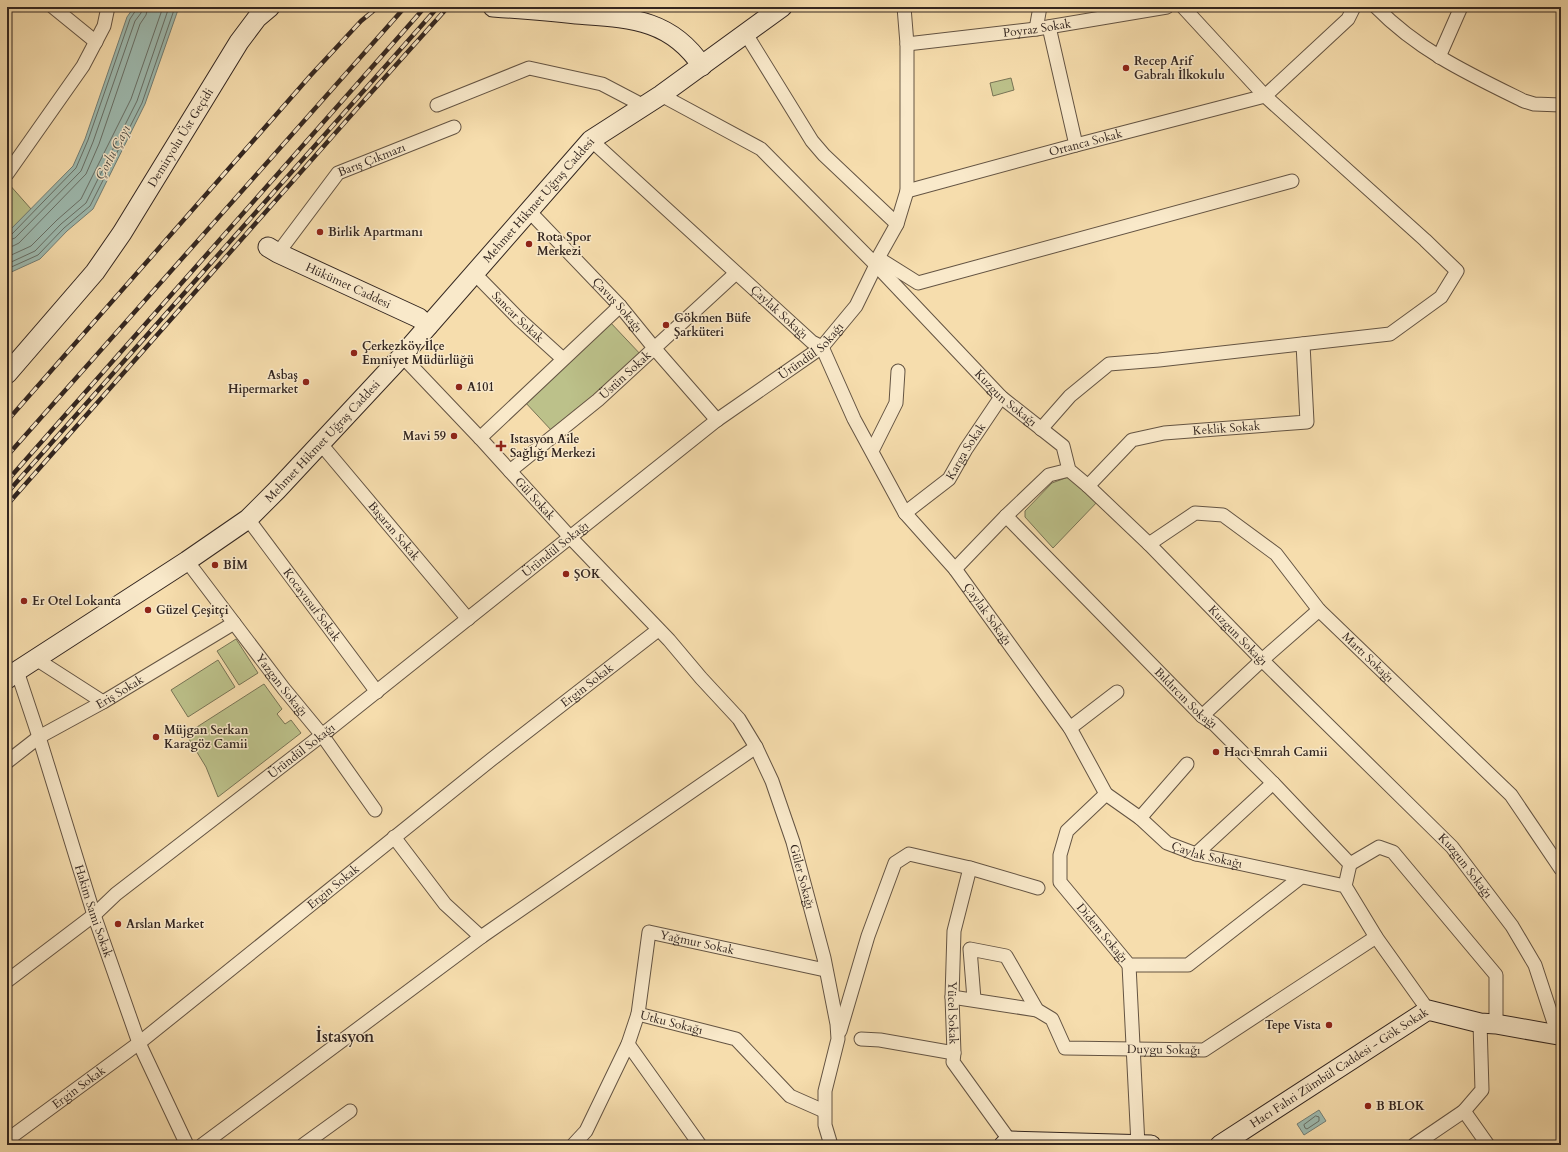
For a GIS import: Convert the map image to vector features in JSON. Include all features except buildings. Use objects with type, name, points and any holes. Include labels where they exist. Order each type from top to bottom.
[{"type":"street","points":[[53,7],[96,42]]},
{"type":"street","points":[[7,174],[74,78],[96,42],[104,26],[108,7]]},
{"type":"street","name":"Demiryolu Üst Geçidi","points":[[7,374],[95,272],[122,233],[239,42],[257,18],[270,7]]},
{"type":"street","points":[[493,7],[606,16],[640,21],[662,29],[681,41],[702,66]]},
{"type":"street","name":"Mehmet Hikmet Uğraş Caddesi","points":[[12,675],[186,562],[248,518],[277,490],[402,356],[591,140],[661,95],[782,7]]},
{"type":"street","name":"Üründül Sokağı","points":[[7,981],[94,915],[116,894],[377,692],[717,420],[822,347],[856,306],[877,261],[897,224],[907,191],[906,44],[904,7]]},
{"type":"street","points":[[1040,7],[1043,28],[1076,145]]},
{"type":"street","name":"Poyraz Sokak","points":[[906,44],[1043,28],[1167,7]]},
{"type":"street","points":[[1041,429],[1070,396],[1109,364],[1159,360],[1390,334],[1441,297],[1457,271],[1425,240],[1265,96],[1183,7]]},
{"type":"street","points":[[1265,96],[1348,19],[1354,7]]},
{"type":"street","points":[[1376,7],[1388,20],[1426,50],[1439,57],[1524,101],[1534,104],[1561,105]]},
{"type":"street","points":[[1439,57],[1461,7]]},
{"type":"street","points":[[746,34],[812,141],[824,155],[897,224]]},
{"type":"street","points":[[437,105],[529,68],[602,84],[644,106]]},
{"type":"street","points":[[661,95],[761,149],[877,261],[918,283],[1292,181]]},
{"type":"street","name":"Ortanca Sokak","points":[[907,191],[1265,96]]},
{"type":"street","name":"Barış Çıkmazı","points":[[273,250],[338,173],[454,127]]},
{"type":"street","name":"Çaylak Sokağı","points":[[591,140],[812,342],[822,347],[854,419],[905,513],[955,569],[1070,728],[1106,794],[1140,818],[1167,843],[1196,854],[1345,886]]},
{"type":"street","name":"Çavuş Sokağı","points":[[529,211],[620,306],[655,349],[717,420]]},
{"type":"street","name":"Hükümet Caddesi","points":[[273,250],[419,318],[428,326]]},
{"type":"street","name":"Kuzgun Sokağı","points":[[877,261],[1001,397],[1063,446],[1069,470],[1149,544],[1262,660],[1452,847],[1512,926],[1535,966],[1560,1036]]},
{"type":"street","name":"Sancar Sokak","points":[[474,273],[520,320],[563,359]]},
{"type":"street","name":"Üstün Sokak","points":[[510,471],[598,400],[736,273]]},
{"type":"street","points":[[480,438],[620,306]]},
{"type":"street","name":"Keklik Sokak","points":[[1088,486],[1132,440],[1164,433],[1308,422],[1303,344]]},
{"type":"street","name":"Gül Sokak","points":[[402,356],[480,438],[570,537],[669,640]]},
{"type":"street","points":[[872,451],[896,403],[898,371]]},
{"type":"street","name":"Karga Sokak","points":[[905,513],[949,479],[966,449],[1001,397]]},
{"type":"street","name":"Başaran Sokak","points":[[320,443],[468,619]]},
{"type":"street","points":[[955,569],[1006,516],[1049,475],[1069,470]]},
{"type":"street","name":"Martı Sokağı","points":[[1149,544],[1195,513],[1224,516],[1276,554],[1319,610],[1511,795],[1561,869]]},
{"type":"street","name":"Bıldırcın Sokağı","points":[[1006,516],[1202,716],[1214,724],[1273,783],[1350,864]]},
{"type":"street","name":"Kocayusuf Sokak","points":[[248,518],[377,692]]},
{"type":"street","name":"Yazgan Sokağı","points":[[186,562],[284,689],[322,735],[375,810]]},
{"type":"street","points":[[1202,716],[1262,660],[1319,610]]},
{"type":"street","name":"Eriş Sokak","points":[[7,762],[39,737],[103,702],[234,623]]},
{"type":"street","name":"Ergin Sokak","points":[[7,1140],[139,1043],[492,759],[658,630]]},
{"type":"street","name":"Güler Sokağı","points":[[669,640],[701,678],[739,719],[756,747],[772,781],[793,842],[824,958],[825,970],[837,1024],[838,1039],[825,1091],[824,1112],[828,1144]]},
{"type":"street","points":[[36,659],[103,702]]},
{"type":"street","name":"Hakim Sami Sokak","points":[[12,675],[39,737],[94,915],[139,1043],[187,1145]]},
{"type":"street","points":[[1070,728],[1117,692]]},
{"type":"street","points":[[202,1145],[480,937],[756,747]]},
{"type":"street","points":[[1140,818],[1187,764]]},
{"type":"street","points":[[1196,854],[1273,783]]},
{"type":"street","name":"Didem Sokağı","points":[[1106,794],[1067,831],[1060,855],[1060,882],[1129,965],[1188,965],[1301,877]]},
{"type":"street","points":[[394,837],[445,904],[480,937]]},
{"type":"street","points":[[1414,1145],[1464,1112],[1482,1090],[1488,1023],[1496,975],[1393,852],[1379,847],[1350,864],[1345,886],[1376,937],[1428,1010]]},
{"type":"street","points":[[838,1039],[868,936],[895,863],[909,854],[970,868],[1038,888]]},
{"type":"street","name":"Yücel Sokak","points":[[970,868],[954,931],[952,997],[953,1062],[1007,1143]]},
{"type":"street","name":"Yağmur Sokak","points":[[638,1014],[649,932],[825,970]]},
{"type":"street","name":"Duygu Sokağı","points":[[970,948],[1006,956],[1037,1010],[1052,1019],[1065,1048],[1204,1050],[1376,937]]},
{"type":"street","name":"Yücel Sokak","points":[[970,948],[974,999]]},
{"type":"street","points":[[1129,965],[1138,1145]]},
{"type":"street","points":[[952,997],[974,999],[1037,1010]]},
{"type":"street","name":"Hacı Fahri Zümbül Caddesi - Gök Sokak","points":[[1220,1145],[1428,1010],[1560,1036]]},
{"type":"street","name":"Utku Sokağı","points":[[572,1145],[586,1131],[628,1044],[638,1014],[736,1040],[790,1096],[824,1112]]},
{"type":"street","points":[[861,1039],[880,1040],[954,1053]]},
{"type":"street","points":[[628,1044],[700,1145]]},
{"type":"street","points":[[303,1145],[350,1111]]},
{"type":"street","points":[[1464,1112],[1488,1145]]},
{"type":"street","points":[[1007,1143],[1151,1145]]},
{"type":"green space","points":[[1011,78],[1014,90],[993,96],[990,83]]},
{"type":"green space","points":[[8,183],[31,209],[7,233],[7,184]]},
{"type":"green space","points":[[609,321],[643,357],[552,431],[524,401]]},
{"type":"green space","points":[[1068,477],[1100,499],[1053,548],[1025,517],[1025,511],[1052,483]]},
{"type":"green space","points":[[236,639],[258,673],[239,685],[217,651]]},
{"type":"green space","points":[[218,660],[235,687],[188,717],[171,690]]},
{"type":"green space","points":[[264,684],[282,709],[277,714],[285,724],[291,720],[301,733],[218,797],[206,767],[186,734]]},
{"type":"water","name":"Çorlu Çayı","points":[[134,7],[179,7],[145,104],[93,209],[67,231],[40,259],[7,274],[7,233],[73,166],[85,139],[127,17]]},
{"type":"water","points":[[1319,1110],[1326,1121],[1304,1135],[1297,1124]]},
{"type":"railway","points":[[7,421],[311,75],[361,21],[378,7]]},
{"type":"railway","points":[[7,456],[405,7]]},
{"type":"railway","points":[[7,481],[425,7]]},
{"type":"railway","points":[[7,493],[438,7]]},
{"type":"railway","points":[[7,505],[448,7]]},
{"type":"place","name":"Recep Arif Gabralı İlkokulu","points":[[1126,68]]},
{"type":"place","name":"Birlik Apartmanı","points":[[320,232]]},
{"type":"place","name":"Rota Spor Merkezi","points":[[529,244]]},
{"type":"place","name":"Gökmen Büfe Şarküteri","points":[[666,325]]},
{"type":"place","name":"Çerkezköy İlçe Emniyet Müdürlüğü","points":[[354,353]]},
{"type":"place","name":"Asbaş Hipermarket","points":[[306,382]]},
{"type":"place","name":"A101","points":[[459,387]]},
{"type":"place","name":"Mavi 59","points":[[454,436]]},
{"type":"place","name":"Istasyon Aile Sağlığı Merkezi","points":[[501,446]]},
{"type":"place","name":"BİM","points":[[215,565]]},
{"type":"place","name":"ŞOK","points":[[566,574]]},
{"type":"place","name":"Er Otel Lokanta","points":[[24,601]]},
{"type":"place","name":"Güzel Çeşitçi","points":[[148,610]]},
{"type":"place","name":"Müjgan Serkan Karagöz Camii","points":[[156,737]]},
{"type":"place","name":"Hacı Emrah Camii","points":[[1216,752]]},
{"type":"place","name":"Arslan Market","points":[[118,924]]},
{"type":"place","name":"Tepe Vista","points":[[1329,1025]]},
{"type":"place","name":"B BLOK","points":[[1368,1106]]},
{"type":"district","name":"İstasyon","points":[[345,1036]]}]
